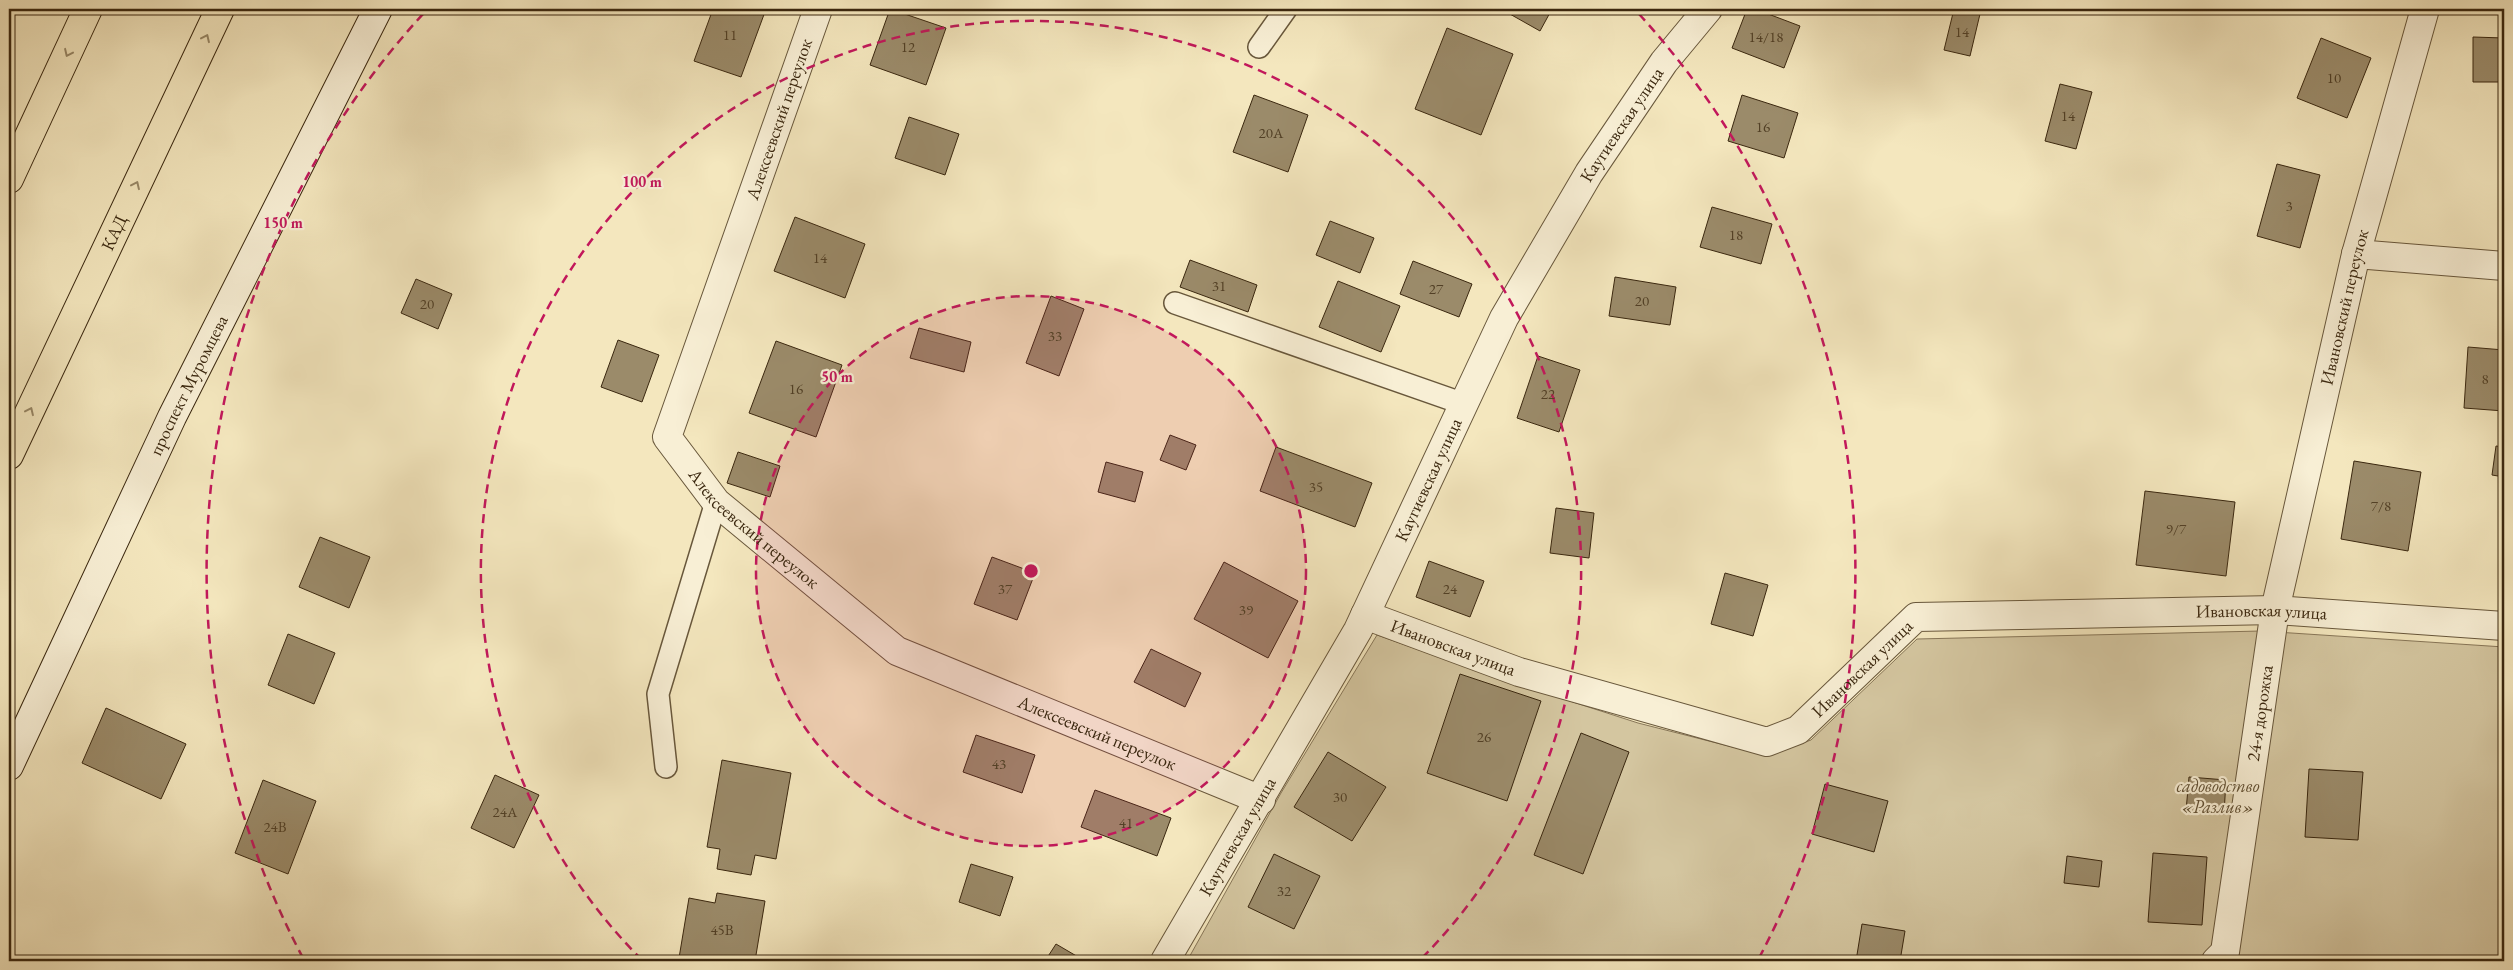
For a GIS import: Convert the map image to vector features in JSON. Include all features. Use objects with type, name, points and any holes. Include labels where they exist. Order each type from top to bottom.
[{"type":"highway","points":[[9,179],[88,9]]},
{"type":"highway","name":"КАД","points":[[9,455],[220,9]]},
{"type":"street","name":"проспект Муромцева","points":[[9,766],[176,408],[378,9]]},
{"type":"street","name":"Алексеевский переулок","points":[[818,9],[666,437],[716,502],[897,651],[1261,800]]},
{"type":"street","name":"Каугиевская улица","points":[[1166,961],[1261,800],[1365,616],[1504,318],[1589,173],[1664,62],[1708,9]]},
{"type":"street","name":"Ивановский переулок","points":[[2275,610],[2356,254],[2425,9]]},
{"type":"street","points":[[2356,254],[2504,266]]},
{"type":"street","name":"Ивановская улица","points":[[1365,616],[1519,672],[1767,742],[1798,730],[1916,617],[2275,610],[2504,626]]},
{"type":"street","name":"24-я дорожка","points":[[2216,961],[2225,952],[2275,610]]},
{"type":"lane","points":[[1259,47],[1286,9]]},
{"type":"lane","points":[[1174,303],[1464,404]]},
{"type":"lane","points":[[666,767],[658,694],[716,502]]},
{"type":"green space","name":"садоводство «Разлив»","points":[[2261,631],[2504,647],[2504,961],[1187,961],[1281,793],[1377,635],[1514,683],[1638,723],[1768,756],[1811,740],[1917,639]]},
{"type":"building","points":[[713,9],[766,9],[741,77],[694,61]]},
{"type":"building","points":[[890,9],[946,28],[926,85],[870,65]]},
{"type":"building","points":[[1501,9],[1552,9],[1540,31]]},
{"type":"building","points":[[1747,9],[1755,9],[1800,26],[1784,68],[1732,48]]},
{"type":"building","points":[[1954,9],[1980,14],[1970,56],[1944,50]]},
{"type":"building","points":[[1447,28],[1513,54],[1481,135],[1415,109]]},
{"type":"building","points":[[2473,37],[2504,38],[2504,82],[2473,82]]},
{"type":"building","points":[[2321,38],[2371,58],[2347,118],[2297,98]]},
{"type":"building","points":[[2060,84],[2092,92],[2076,149],[2045,141]]},
{"type":"building","points":[[1254,95],[1308,115],[1288,172],[1233,152]]},
{"type":"building","points":[[1742,95],[1798,113],[1784,158],[1728,141]]},
{"type":"building","points":[[909,117],[959,134],[945,175],[895,158]]},
{"type":"building","points":[[2277,164],[2320,175],[2300,248],[2257,236]]},
{"type":"building","points":[[1712,207],[1772,224],[1761,264],[1700,247]]},
{"type":"building","points":[[795,217],[865,244],[845,298],[774,271]]},
{"type":"building","points":[[1330,221],[1374,238],[1360,273],[1316,255]]},
{"type":"building","points":[[1190,260],[1257,285],[1248,312],[1180,287]]},
{"type":"building","points":[[1413,261],[1472,284],[1459,317],[1400,294]]},
{"type":"building","points":[[1615,277],[1676,287],[1670,325],[1609,316]]},
{"type":"building","points":[[416,279],[452,294],[438,329],[401,313]]},
{"type":"building","points":[[1338,281],[1400,306],[1381,352],[1319,327]]},
{"type":"building","points":[[1051,296],[1084,309],[1059,376],[1026,363]]},
{"type":"building","points":[[919,328],[971,342],[964,372],[910,358]]},
{"type":"building","points":[[618,340],[659,355],[642,402],[601,387]]},
{"type":"building","points":[[776,341],[842,365],[816,437],[749,413]]},
{"type":"building","points":[[2468,347],[2504,350],[2504,411],[2464,408]]},
{"type":"building","points":[[1538,356],[1580,370],[1559,432],[1517,418]]},
{"type":"building","points":[[1170,435],[1196,445],[1186,470],[1160,460]]},
{"type":"building","points":[[2496,446],[2504,447],[2504,477],[2492,475]]},
{"type":"building","points":[[1276,447],[1372,483],[1355,527],[1260,491]]},
{"type":"building","points":[[738,452],[780,466],[770,497],[727,483]]},
{"type":"building","points":[[2354,461],[2421,472],[2408,551],[2341,539]]},
{"type":"building","points":[[1106,462],[1143,472],[1135,502],[1098,492]]},
{"type":"building","points":[[2145,491],[2235,502],[2226,576],[2136,565]]},
{"type":"building","points":[[1556,508],[1594,513],[1589,558],[1550,553]]},
{"type":"building","points":[[320,537],[370,557],[349,608],[299,587]]},
{"type":"building","points":[[992,557],[1035,573],[1017,620],[974,604]]},
{"type":"building","points":[[1429,561],[1484,581],[1470,617],[1416,597]]},
{"type":"building","points":[[1224,562],[1298,601],[1268,658],[1194,619]]},
{"type":"building","points":[[1725,573],[1768,585],[1753,636],[1711,624]]},
{"type":"building","points":[[288,634],[335,653],[314,704],[268,685]]},
{"type":"building","points":[[1151,649],[1201,673],[1185,707],[1134,682]]},
{"type":"building","points":[[1460,674],[1541,701],[1507,801],[1427,773]]},
{"type":"building","points":[[106,708],[186,744],[161,799],[82,763]]},
{"type":"building","points":[[1581,733],[1629,752],[1583,874],[1534,855]]},
{"type":"building","points":[[976,735],[1035,755],[1022,793],[963,772]]},
{"type":"building","points":[[1328,752],[1386,787],[1352,841],[1294,807]]},
{"type":"building","points":[[722,760],[791,773],[776,859],[755,855],[751,875],[717,869],[720,849],[707,847]]},
{"type":"building","points":[[2309,769],[2363,772],[2358,840],[2305,837]]},
{"type":"building","points":[[495,775],[539,795],[514,848],[471,828]]},
{"type":"building","points":[[2189,777],[2226,780],[2224,814],[2186,811]]},
{"type":"building","points":[[263,780],[316,801],[288,874],[235,853]]},
{"type":"building","points":[[1825,784],[1888,801],[1874,852],[1812,834]]},
{"type":"building","points":[[1095,790],[1171,818],[1157,856],[1081,827]]},
{"type":"building","points":[[2153,853],[2207,857],[2202,925],[2148,922]]},
{"type":"building","points":[[1274,854],[1320,876],[1294,929],[1248,907]]},
{"type":"building","points":[[2067,856],[2102,861],[2099,887],[2064,883]]},
{"type":"building","points":[[971,864],[1013,877],[1000,916],[959,902]]},
{"type":"building","points":[[717,893],[765,901],[755,961],[701,961],[679,958],[689,898],[715,903]]},
{"type":"building","points":[[1862,924],[1905,931],[1900,961],[1856,961]]},
{"type":"building","points":[[1056,944],[1085,961],[1045,961]]}]
